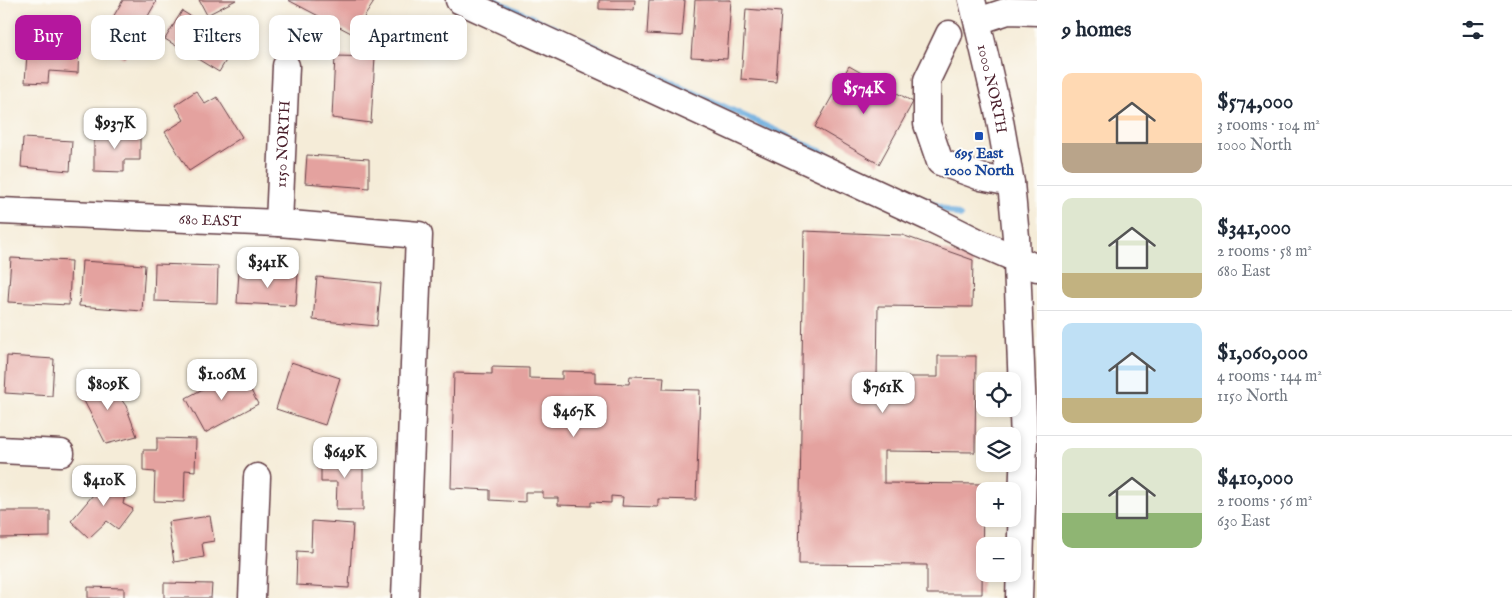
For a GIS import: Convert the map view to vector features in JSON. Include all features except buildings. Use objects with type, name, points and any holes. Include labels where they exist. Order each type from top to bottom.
[{"type":"street","points":[[459,0],[980,243],[1027,263]]},
{"type":"street","points":[[975,10],[1008,11],[1035,8]]},
{"type":"street","name":"1000 NORTH","points":[[975,10],[999,115],[1027,263],[1019,598]]},
{"type":"street","points":[[949,34],[927,80],[927,124],[940,162],[981,177],[1011,183]]},
{"type":"street","name":"1150 NORTH","points":[[278,223],[286,66]]},
{"type":"street","name":"680 EAST","points":[[0,211],[278,223],[419,235],[405,598]]},
{"type":"street","points":[[0,450],[61,453]]},
{"type":"street","points":[[252,598],[257,478]]},
{"type":"waterway","points":[[494,0],[960,216]]},
{"type":"place","name":"695 East 1000 North","points":[[979,136]]}]
